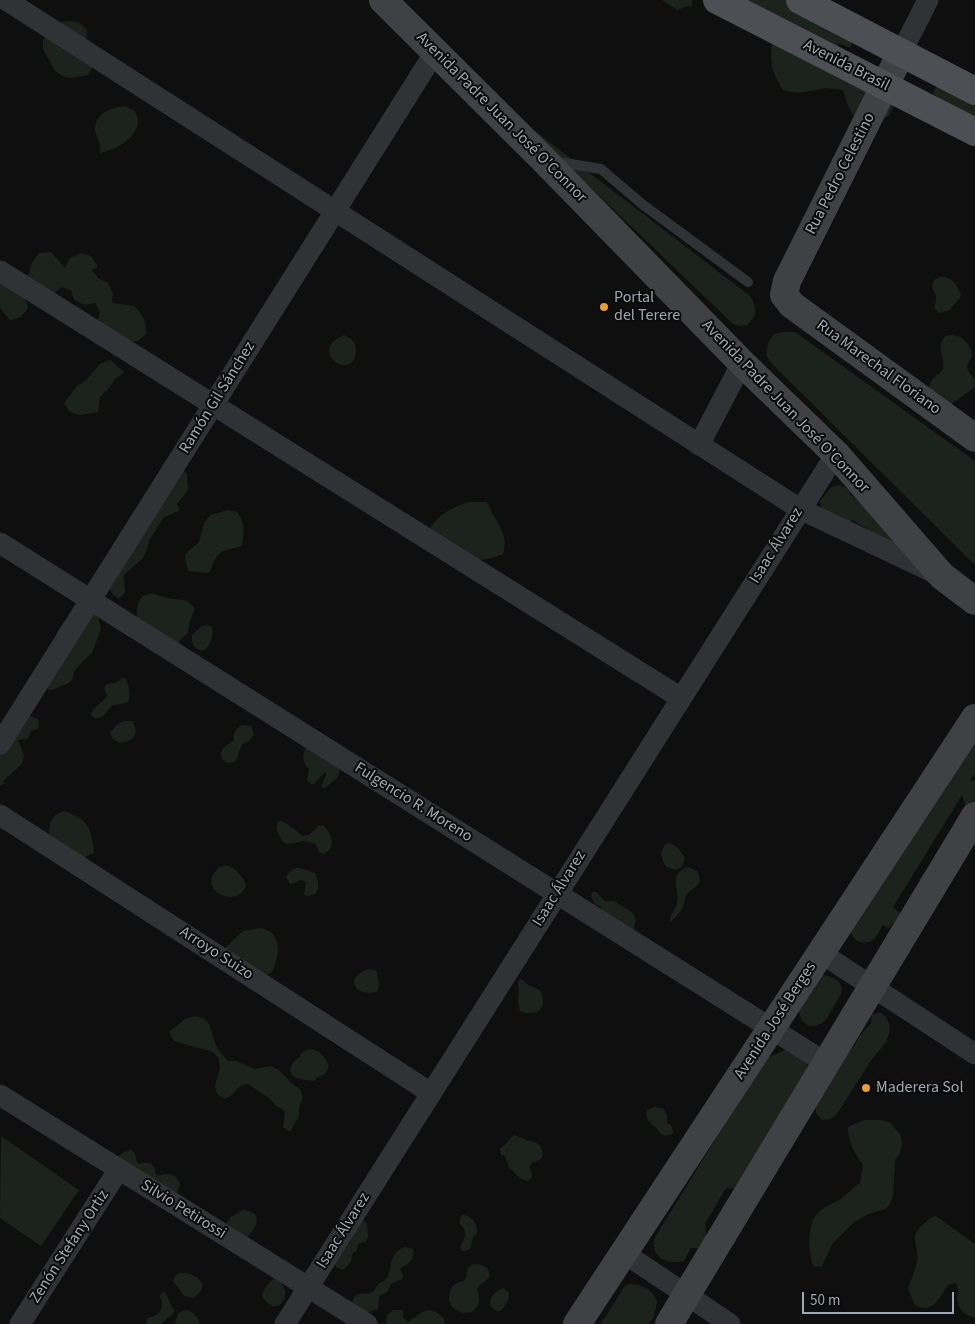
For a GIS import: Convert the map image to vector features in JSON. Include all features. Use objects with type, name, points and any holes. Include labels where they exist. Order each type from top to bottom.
[{"type":"main road","name":"Avenida Padre Juan José O'Connor","points":[[383,0],[542,158],[742,363],[836,454],[942,576],[975,601]]},
{"type":"main road","name":"Avenida Brasil","points":[[717,0],[975,132]]},
{"type":"main road","points":[[800,0],[975,91]]},
{"type":"main road","name":"Rua Pedro Celestino","points":[[784,295],[787,281],[902,53]]},
{"type":"main road","name":"Rua Marechal Floriano","points":[[784,295],[792,305],[975,438]]},
{"type":"main road","name":"Avenida José Berges","points":[[577,1324],[975,718]]},
{"type":"main road","points":[[669,1324],[975,816]]},
{"type":"street","points":[[6,0],[800,509],[942,576]]},
{"type":"street","name":"Rua Pedro Celestino","points":[[902,53],[928,0]]},
{"type":"street","name":"Ramón Gil Sánchez","points":[[0,744],[436,52]]},
{"type":"street","points":[[0,271],[681,698]]},
{"type":"street","points":[[699,444],[742,363]]},
{"type":"street","name":"Isaac Álvarez","points":[[285,1324],[836,454]]},
{"type":"street","name":"Fulgencio R. Moreno","points":[[0,543],[826,1063]]},
{"type":"street","name":"Arroyo Suizo","points":[[0,815],[432,1092]]},
{"type":"street","points":[[821,953],[975,1054]]},
{"type":"street","name":"Silvio Petirossi","points":[[0,1095],[367,1324]]},
{"type":"street","name":"Zenón Stefany Ortiz","points":[[20,1324],[119,1169]]},
{"type":"street","points":[[624,1253],[730,1324]]},
{"type":"lane","points":[[542,158],[601,169],[642,204],[748,282]]},
{"type":"shaded area","points":[[662,0],[692,0],[692,7],[687,6],[677,10]]},
{"type":"shaded area","points":[[735,0],[800,0],[851,40],[850,48],[838,43],[844,66],[896,100],[889,116],[873,121],[856,120],[848,106],[843,90],[826,88],[798,93],[783,90],[772,67],[772,41]]},
{"type":"shaded area","points":[[72,21],[80,23],[87,30],[86,47],[93,66],[88,75],[71,78],[62,76],[55,71],[43,49],[43,40],[54,26],[62,22]]},
{"type":"shaded area","points":[[937,86],[975,103],[975,117],[934,95],[933,91]]},
{"type":"shaded area","points":[[125,106],[135,111],[138,118],[136,129],[124,143],[100,153],[100,145],[95,131],[97,120],[104,112]]},
{"type":"shaded area","points":[[535,131],[750,296],[755,312],[747,325],[733,324],[535,134]]},
{"type":"shaded area","points":[[51,252],[65,268],[70,258],[81,253],[91,256],[98,267],[92,270],[98,278],[108,283],[113,293],[112,303],[134,306],[143,318],[146,334],[138,341],[120,341],[97,324],[100,312],[95,303],[85,305],[74,300],[71,290],[62,287],[53,294],[25,298],[28,308],[21,317],[10,320],[0,308],[0,277],[18,278],[29,275],[31,264],[39,253]]},
{"type":"shaded area","points":[[940,277],[953,281],[961,294],[950,310],[939,313],[935,307],[936,297],[932,286],[934,280]]},
{"type":"shaded area","points":[[795,332],[975,461],[975,565],[773,365],[766,355],[768,343],[774,334]]},
{"type":"shaded area","points":[[344,335],[353,341],[356,350],[354,360],[348,364],[341,365],[330,356],[329,349],[333,342]]},
{"type":"shaded area","points":[[951,335],[962,338],[970,348],[972,355],[967,368],[974,378],[975,387],[950,405],[930,392],[930,387],[933,379],[943,368],[941,343],[946,336]]},
{"type":"shaded area","points":[[110,360],[124,372],[115,379],[100,397],[98,412],[80,415],[70,412],[64,403],[77,386],[86,380],[100,364]]},
{"type":"shaded area","points":[[179,469],[187,473],[188,490],[177,504],[180,510],[163,518],[149,541],[143,558],[124,575],[125,592],[119,599],[113,595],[104,579]]},
{"type":"shaded area","points":[[840,485],[848,489],[850,494],[959,588],[902,549],[852,520],[847,524],[822,509],[820,501],[831,487]]},
{"type":"shaded area","points":[[470,502],[487,502],[503,533],[505,547],[503,554],[479,560],[467,558],[432,535],[431,526],[439,517],[453,508]]},
{"type":"shaded area","points":[[228,510],[237,512],[242,521],[244,532],[242,546],[220,553],[215,559],[210,572],[189,571],[185,554],[199,542],[204,523],[210,515]]},
{"type":"shaded area","points":[[152,593],[166,598],[185,600],[195,608],[188,633],[176,646],[138,622],[139,601],[143,596]]},
{"type":"shaded area","points":[[74,612],[95,612],[99,620],[101,629],[92,653],[79,665],[74,672],[72,680],[67,684],[51,690],[43,688],[57,632]]},
{"type":"shaded area","points":[[208,625],[212,627],[212,637],[207,647],[202,651],[194,645],[192,635],[202,626]]},
{"type":"shaded area","points":[[125,678],[128,687],[128,702],[113,705],[103,716],[94,718],[91,715],[92,712],[107,696],[105,686],[116,683]]},
{"type":"shaded area","points":[[29,715],[38,719],[39,728],[31,731],[28,739],[18,740],[24,756],[21,765],[2,782],[7,783],[0,785],[0,742]]},
{"type":"shaded area","points":[[123,721],[132,721],[135,734],[132,739],[119,743],[112,738],[110,732]]},
{"type":"shaded area","points":[[242,725],[251,726],[254,734],[249,741],[242,744],[236,761],[226,762],[221,757],[222,751],[224,747],[234,740],[235,731]]},
{"type":"shaded area","points":[[975,730],[975,773],[970,781],[975,780],[975,807],[966,807],[962,795],[893,907],[903,915],[888,928],[883,925],[871,941],[864,943],[857,941],[852,936],[851,924]]},
{"type":"shaded area","points":[[307,746],[340,769],[338,777],[325,788],[321,787],[326,775],[325,772],[314,784],[309,783],[307,780],[309,769],[305,764],[304,752]]},
{"type":"shaded area","points":[[63,811],[78,817],[87,826],[92,837],[94,853],[78,860],[53,859],[44,856],[41,847],[48,840],[50,823],[55,815]]},
{"type":"shaded area","points":[[280,821],[292,827],[302,836],[309,835],[319,825],[324,826],[331,837],[332,845],[330,849],[323,854],[319,852],[316,844],[304,841],[287,844],[283,842],[277,830],[278,822]]},
{"type":"shaded area","points":[[670,843],[678,848],[685,858],[682,867],[675,870],[667,867],[662,856],[662,850],[666,844]]},
{"type":"shaded area","points":[[224,865],[238,872],[246,885],[237,896],[224,896],[218,893],[211,883],[213,874],[219,867]]},
{"type":"shaded area","points":[[689,867],[697,871],[699,883],[689,891],[681,910],[670,922],[670,917],[678,899],[676,878],[678,873]]},
{"type":"shaded area","points":[[296,868],[315,873],[318,883],[316,894],[304,895],[306,882],[302,880],[290,884],[286,877],[288,873]]},
{"type":"shaded area","points":[[592,892],[596,892],[605,901],[614,901],[633,913],[636,921],[633,929],[626,933],[601,910],[601,906],[595,904],[591,897]]},
{"type":"shaded area","points":[[261,928],[268,930],[273,935],[278,945],[277,957],[271,973],[263,976],[227,956],[226,947],[243,931]]},
{"type":"shaded area","points":[[371,969],[378,973],[378,991],[370,993],[358,990],[354,981],[356,976]]},
{"type":"shaded area","points":[[822,975],[837,980],[842,989],[841,994],[825,1020],[818,1025],[810,1026],[802,1020],[798,1007]]},
{"type":"shaded area","points":[[521,979],[538,989],[541,993],[543,1004],[539,1011],[528,1013],[520,1011],[518,981]]},
{"type":"shaded area","points":[[880,1012],[886,1017],[890,1026],[886,1042],[870,1062],[837,1114],[830,1119],[822,1120],[816,1113],[815,1105],[837,1066],[871,1023],[872,1015]]},
{"type":"shaded area","points":[[194,1016],[200,1017],[208,1023],[217,1047],[228,1061],[237,1061],[254,1069],[271,1066],[279,1070],[291,1083],[300,1089],[303,1098],[299,1107],[299,1116],[290,1132],[283,1127],[285,1111],[248,1084],[240,1086],[225,1099],[217,1094],[215,1085],[220,1068],[219,1059],[213,1052],[174,1041],[169,1032],[185,1019]]},
{"type":"shaded area","points":[[309,1049],[316,1050],[322,1054],[329,1066],[325,1074],[314,1081],[298,1078],[292,1074],[291,1070],[291,1066],[300,1057],[301,1053]]},
{"type":"shaded area","points":[[787,1049],[803,1056],[810,1071],[739,1189],[726,1188],[705,1224],[707,1238],[700,1248],[691,1248],[684,1261],[672,1262],[661,1259],[655,1251],[654,1239],[765,1059]]},
{"type":"shaded area","points":[[655,1107],[663,1108],[667,1115],[667,1123],[671,1125],[672,1134],[661,1134],[648,1120],[647,1110]]},
{"type":"shaded area","points":[[865,1120],[882,1120],[891,1123],[901,1136],[902,1144],[900,1153],[895,1160],[893,1195],[890,1204],[885,1209],[868,1214],[853,1223],[833,1243],[822,1266],[814,1267],[809,1240],[813,1220],[821,1210],[839,1200],[860,1183],[863,1165],[850,1142],[848,1127]]},
{"type":"shaded area","points":[[514,1135],[537,1143],[542,1149],[541,1159],[530,1166],[532,1175],[531,1179],[527,1181],[509,1168],[505,1156],[501,1155],[501,1148]]},
{"type":"shaded area","points":[[1,1136],[79,1190],[41,1246],[0,1218]]},
{"type":"shaded area","points":[[132,1150],[137,1162],[152,1165],[157,1176],[166,1174],[175,1176],[180,1184],[175,1199],[114,1162],[126,1151]]},
{"type":"shaded area","points":[[243,1210],[254,1214],[257,1221],[247,1238],[226,1224],[231,1217]]},
{"type":"shaded area","points":[[462,1215],[468,1216],[472,1220],[476,1225],[477,1231],[469,1250],[466,1251],[462,1251],[460,1247],[465,1234],[460,1223]]},
{"type":"shaded area","points":[[936,1216],[975,1244],[974,1318],[965,1314],[959,1307],[956,1283],[948,1285],[935,1304],[927,1308],[915,1305],[908,1289],[917,1262],[915,1236],[920,1227]]},
{"type":"shaded area","points":[[362,1221],[367,1223],[367,1241],[358,1244],[357,1250],[352,1254],[350,1264],[342,1270],[336,1267],[334,1263],[351,1241],[350,1237]]},
{"type":"shaded area","points":[[405,1247],[413,1249],[412,1258],[406,1265],[400,1268],[403,1275],[402,1279],[391,1284],[387,1292],[379,1296],[378,1309],[366,1313],[352,1304],[355,1296],[371,1293],[378,1284],[385,1280],[390,1272],[395,1254]]},
{"type":"shaded area","points":[[473,1264],[486,1267],[489,1271],[489,1278],[477,1288],[479,1299],[473,1311],[461,1312],[451,1304],[449,1297],[451,1289],[456,1284],[464,1281],[467,1269]]},
{"type":"shaded area","points":[[178,1273],[190,1274],[200,1280],[202,1289],[193,1298],[184,1296],[173,1281]]},
{"type":"shaded area","points":[[275,1279],[285,1289],[285,1295],[279,1305],[274,1306],[268,1304],[262,1296],[270,1282]]},
{"type":"shaded area","points":[[629,1284],[642,1286],[652,1293],[657,1301],[654,1317],[648,1324],[601,1324],[624,1287]]},
{"type":"shaded area","points":[[503,1288],[509,1292],[508,1300],[500,1311],[496,1311],[490,1305],[491,1299]]},
{"type":"shaded area","points":[[164,1292],[175,1311],[162,1324],[146,1324],[147,1318],[156,1315],[160,1311],[162,1302],[160,1295]]},
{"type":"shaded area","points":[[186,1310],[194,1313],[201,1324],[199,1322],[199,1324],[175,1324],[178,1313]]},
{"type":"shaded area","points":[[394,1310],[403,1310],[403,1317],[408,1322],[426,1310],[435,1312],[445,1320],[444,1324],[386,1324],[387,1315]]},
{"type":"place","name":"Portal del Terere","points":[[604,307]]},
{"type":"place","name":"Maderera Sol","points":[[866,1088]]}]
